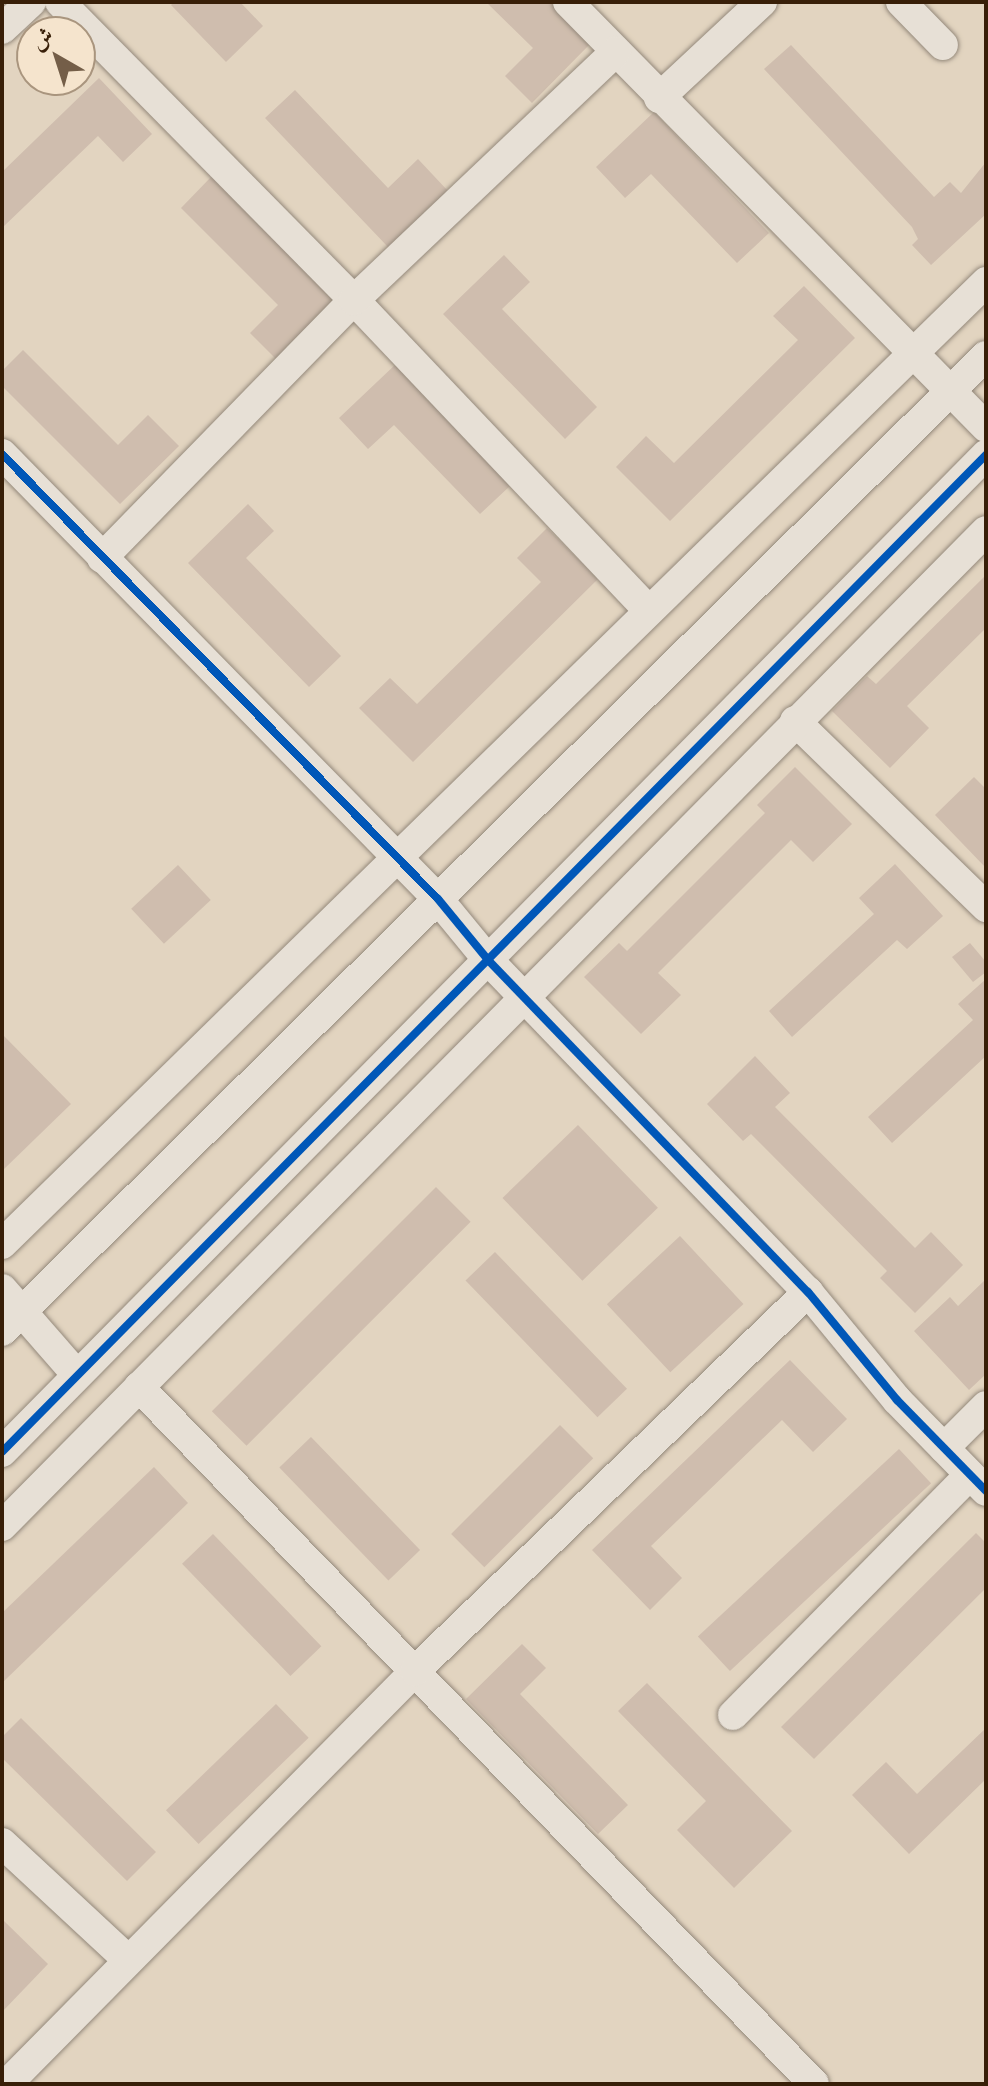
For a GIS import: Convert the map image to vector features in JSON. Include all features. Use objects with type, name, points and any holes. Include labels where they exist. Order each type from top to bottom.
[{"type":"street","points":[[2,29],[31,2]]},
{"type":"street","points":[[60,2],[354,300],[648,610]]},
{"type":"street","points":[[568,2],[948,394],[986,427]]},
{"type":"street","points":[[659,98],[762,2]]},
{"type":"street","points":[[901,2],[943,45]]},
{"type":"street","points":[[102,558],[354,300],[616,51]]},
{"type":"street","points":[[2,1244],[986,282]]},
{"type":"street","points":[[77,1375],[9,1311],[438,899],[986,356]]},
{"type":"street","points":[[2,454],[438,899],[489,961],[808,1292],[978,1483],[733,1715]]},
{"type":"street","points":[[2,1452],[986,455]]},
{"type":"street","points":[[2,1526],[986,531]]},
{"type":"street","points":[[795,721],[986,907]]},
{"type":"street","points":[[7,2084],[415,1671],[808,1292]]},
{"type":"street","points":[[139,1387],[814,2084]]},
{"type":"street","points":[[944,1448],[986,1406]]},
{"type":"street","points":[[2,1843],[128,1960]]},
{"type":"building","points":[[174,2],[240,2],[263,26],[226,62],[171,5]]},
{"type":"building","points":[[486,2],[550,2],[591,43],[532,103],[505,76],[533,48]]},
{"type":"building","points":[[791,45],[934,197],[950,182],[961,193],[986,162],[986,214],[931,265],[912,245],[918,239],[912,227],[764,69]]},
{"type":"building","points":[[99,78],[152,134],[123,162],[98,136],[2,228],[2,172],[80,96],[96,96],[96,81]]},
{"type":"building","points":[[295,90],[388,188],[418,159],[448,191],[388,247],[265,118]]},
{"type":"building","points":[[654,112],[769,233],[737,263],[651,174],[625,198],[596,167]]},
{"type":"building","points":[[212,176],[336,299],[276,359],[250,333],[278,305],[181,208]]},
{"type":"building","points":[[504,255],[530,282],[502,309],[597,407],[565,439],[443,314]]},
{"type":"building","points":[[804,286],[855,338],[670,521],[616,467],[646,436],[674,463],[798,340],[773,316]]},
{"type":"building","points":[[23,350],[118,445],[148,415],[179,446],[120,504],[2,386],[2,371]]},
{"type":"building","points":[[397,363],[512,484],[480,514],[394,425],[368,449],[339,418]]},
{"type":"building","points":[[248,504],[274,531],[246,558],[341,656],[309,687],[188,563]]},
{"type":"building","points":[[547,528],[598,579],[413,762],[359,708],[390,678],[417,704],[541,582],[517,558]]},
{"type":"building","points":[[986,575],[986,628],[907,706],[929,728],[890,768],[832,711],[867,676],[876,684]]},
{"type":"building","points":[[795,767],[852,824],[813,862],[791,840],[658,973],[681,995],[641,1034],[584,977],[619,943],[627,951],[765,813],[757,805]]},
{"type":"building","points":[[974,777],[986,789],[986,868],[935,815]]},
{"type":"building","points":[[895,864],[943,916],[907,949],[897,940],[792,1037],[769,1011],[874,914],[859,898]]},
{"type":"building","points":[[178,865],[211,900],[164,944],[131,909]]},
{"type":"building","points":[[970,943],[986,962],[986,972],[973,982],[952,957]]},
{"type":"building","points":[[986,979],[986,1056],[892,1143],[868,1117],[973,1020],[958,1004]]},
{"type":"building","points":[[2,1034],[71,1104],[2,1171]]},
{"type":"building","points":[[755,1056],[790,1093],[775,1107],[915,1248],[931,1232],[963,1265],[915,1313],[880,1278],[887,1271],[751,1134],[743,1141],[707,1104]]},
{"type":"building","points":[[578,1125],[658,1208],[582,1281],[502,1198]]},
{"type":"building","points":[[436,1187],[471,1222],[246,1446],[212,1411]]},
{"type":"building","points":[[680,1236],[743,1304],[670,1372],[607,1304]]},
{"type":"building","points":[[495,1252],[627,1389],[597,1417],[466,1280]]},
{"type":"building","points":[[986,1279],[986,1374],[969,1390],[914,1331],[950,1297],[958,1306]]},
{"type":"building","points":[[790,1360],[847,1419],[813,1452],[782,1420],[651,1546],[682,1578],[650,1610],[592,1550]]},
{"type":"building","points":[[560,1425],[593,1458],[484,1567],[451,1534]]},
{"type":"building","points":[[311,1437],[420,1550],[388,1581],[279,1468]]},
{"type":"building","points":[[899,1449],[931,1483],[730,1671],[698,1637]]},
{"type":"building","points":[[154,1467],[188,1503],[2,1683],[2,1613]]},
{"type":"building","points":[[976,1533],[986,1543],[986,1588],[814,1759],[781,1727]]},
{"type":"building","points":[[213,1534],[321,1646],[290,1676],[182,1564]]},
{"type":"building","points":[[522,1644],[546,1668],[520,1694],[628,1805],[598,1834],[466,1699]]},
{"type":"building","points":[[647,1683],[792,1831],[734,1888],[677,1830],[706,1801],[618,1711]]},
{"type":"building","points":[[276,1704],[309,1738],[199,1844],[166,1810]]},
{"type":"building","points":[[21,1718],[156,1852],[127,1881],[2,1758],[2,1737]]},
{"type":"building","points":[[986,1728],[986,1779],[909,1854],[852,1795],[886,1762],[917,1794]]},
{"type":"building","points":[[2,1919],[48,1964],[2,2012]]},
{"type":"cycle path","points":[[2,454],[438,899],[489,961],[808,1292],[897,1400],[986,1491]]},
{"type":"cycle path","points":[[2,1452],[986,455]]}]
